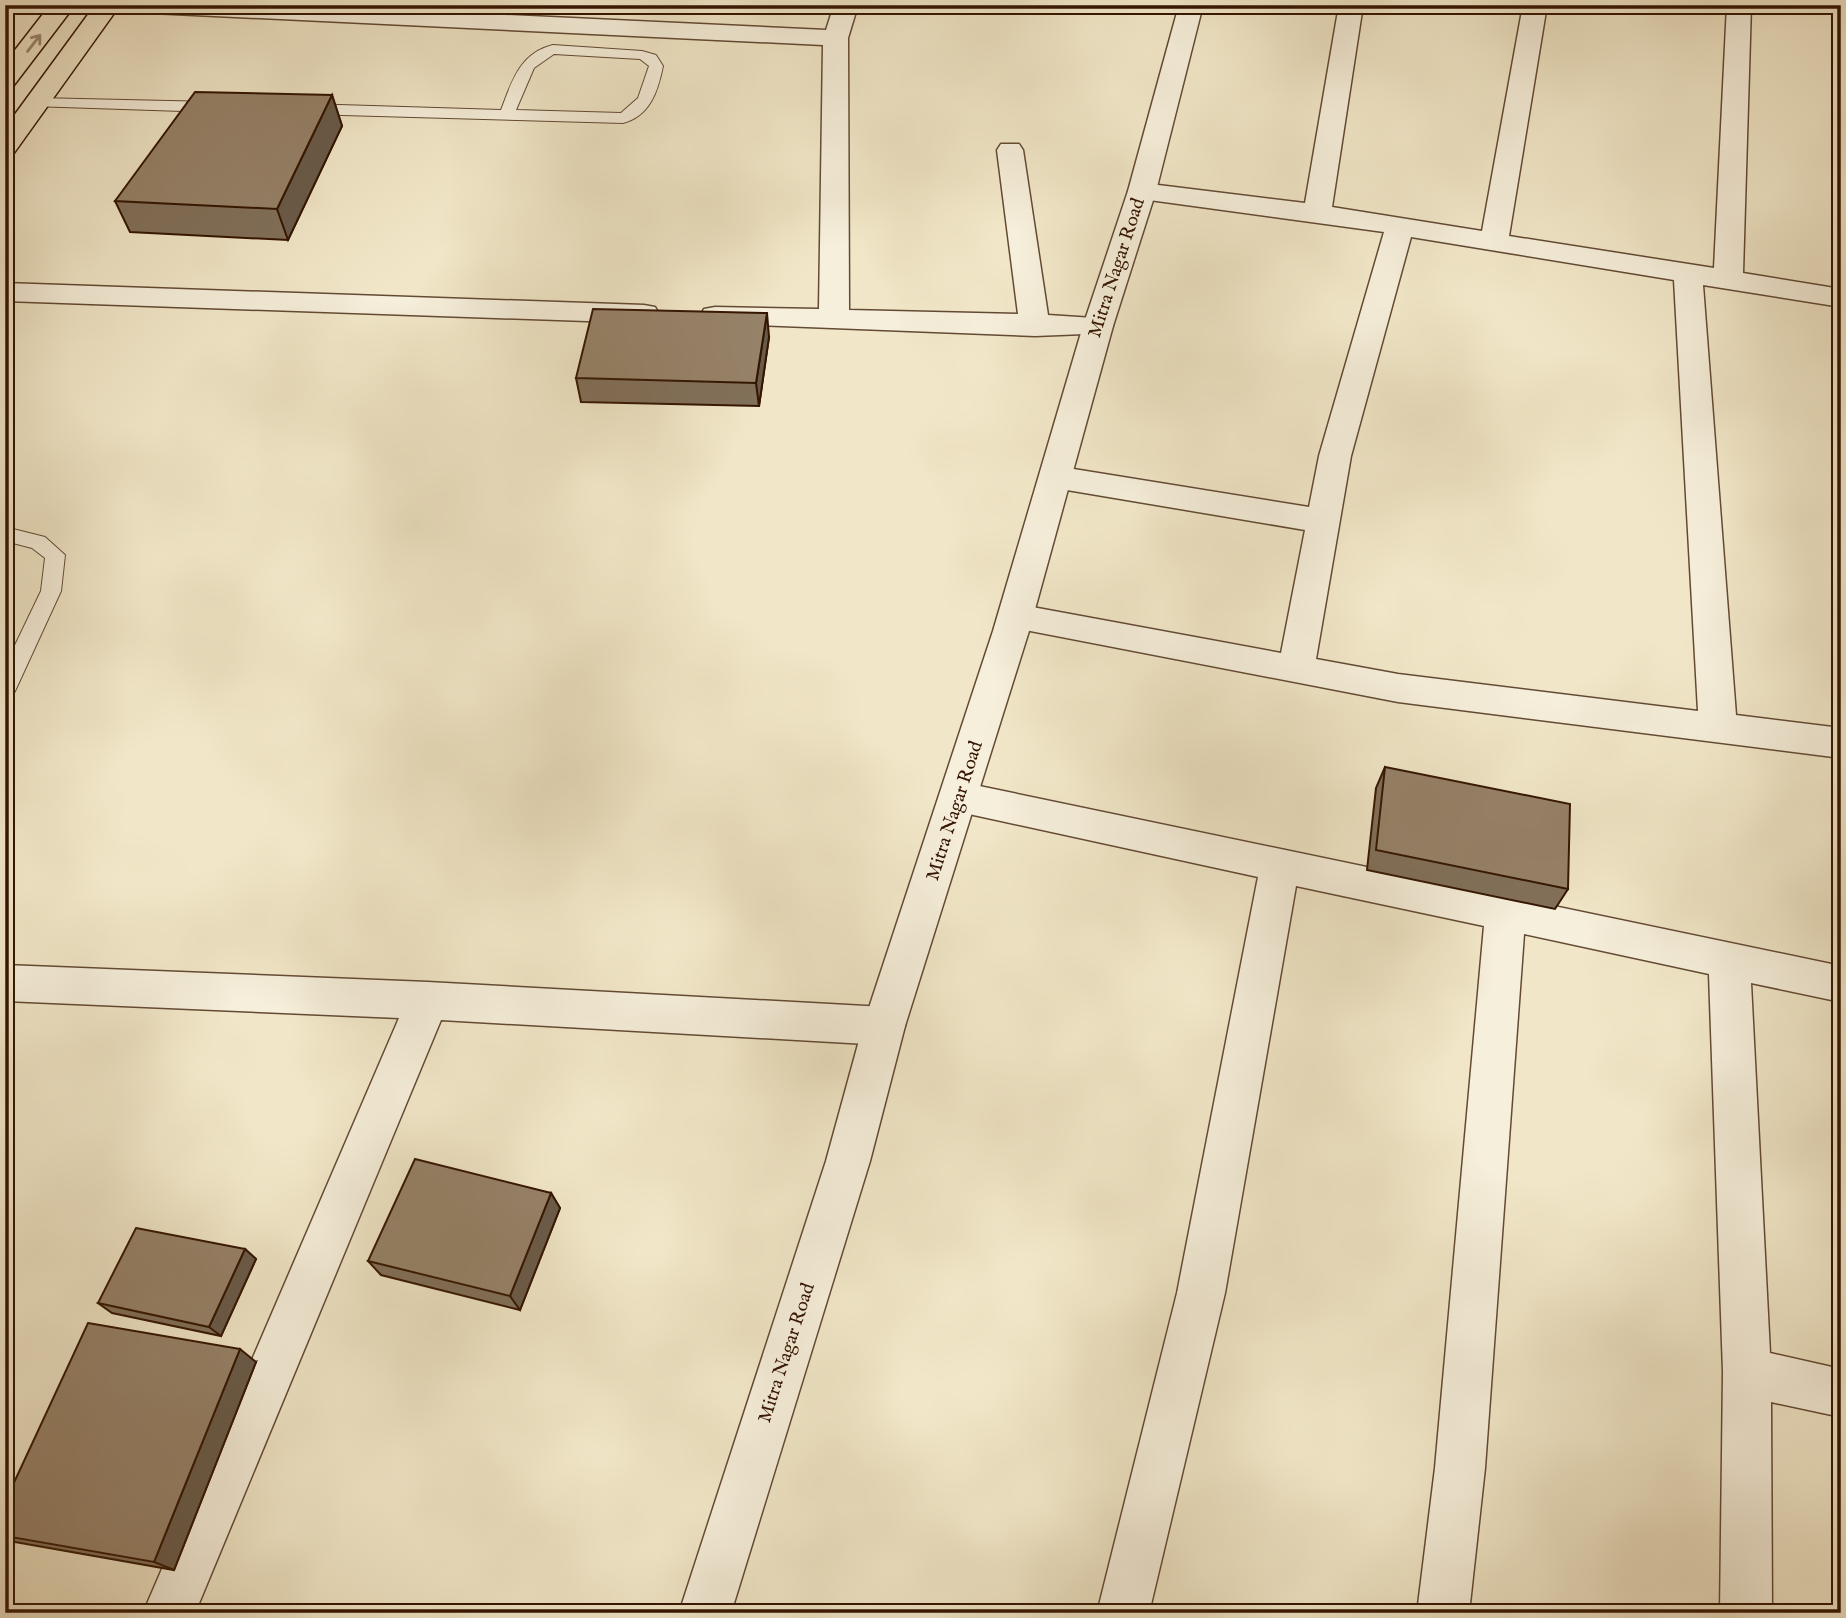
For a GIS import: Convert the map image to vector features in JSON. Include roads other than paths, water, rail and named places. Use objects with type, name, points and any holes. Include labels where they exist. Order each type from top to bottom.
[{"type":"main road","points":[[5,80],[63,5]]},
{"type":"main road","points":[[5,147],[108,5]]},
{"type":"street","points":[[131,5],[836,38]]},
{"type":"street","points":[[834,320],[836,38],[846,5]]},
{"type":"street","name":"Mitra Nagar Road","points":[[705,1613],[848,1160],[884,1027],[960,798],[1016,617],[1098,326],[1142,191],[1191,5]]},
{"type":"street","points":[[1317,213],[1351,5]]},
{"type":"street","points":[[1494,242],[1535,5]]},
{"type":"street","points":[[1728,280],[1739,5]]},
{"type":"street","points":[[1010,150],[1035,326]]},
{"type":"street","points":[[1142,191],[1317,213],[1841,298]]},
{"type":"street","points":[[1296,669],[1335,456],[1400,227]]},
{"type":"street","points":[[1688,274],[1718,729]]},
{"type":"street","points":[[5,292],[834,320],[1098,326]]},
{"type":"street","points":[[1055,477],[1324,521]]},
{"type":"street","points":[[1016,617],[1398,688],[1841,743]]},
{"type":"street","points":[[960,798],[1841,984]]},
{"type":"street","points":[[1123,1613],[1201,1293],[1280,865]]},
{"type":"street","points":[[1443,1613],[1460,1468],[1505,912]]},
{"type":"street","points":[[1728,960],[1747,1372],[1746,1613]]},
{"type":"street","points":[[5,983],[428,1001],[884,1027]]},
{"type":"street","points":[[169,1613],[428,1001]]},
{"type":"street","points":[[1747,1372],[1841,1393]]},
{"type":"lane","points":[[285,109],[615,118],[631,116],[641,106],[656,66],[651,58],[642,55],[553,49],[542,52],[530,61],[507,114]]},
{"type":"lane","points":[[37,103],[230,107]]},
{"type":"lane","points":[[5,534],[38,542],[55,555],[51,591],[5,689]]}]
